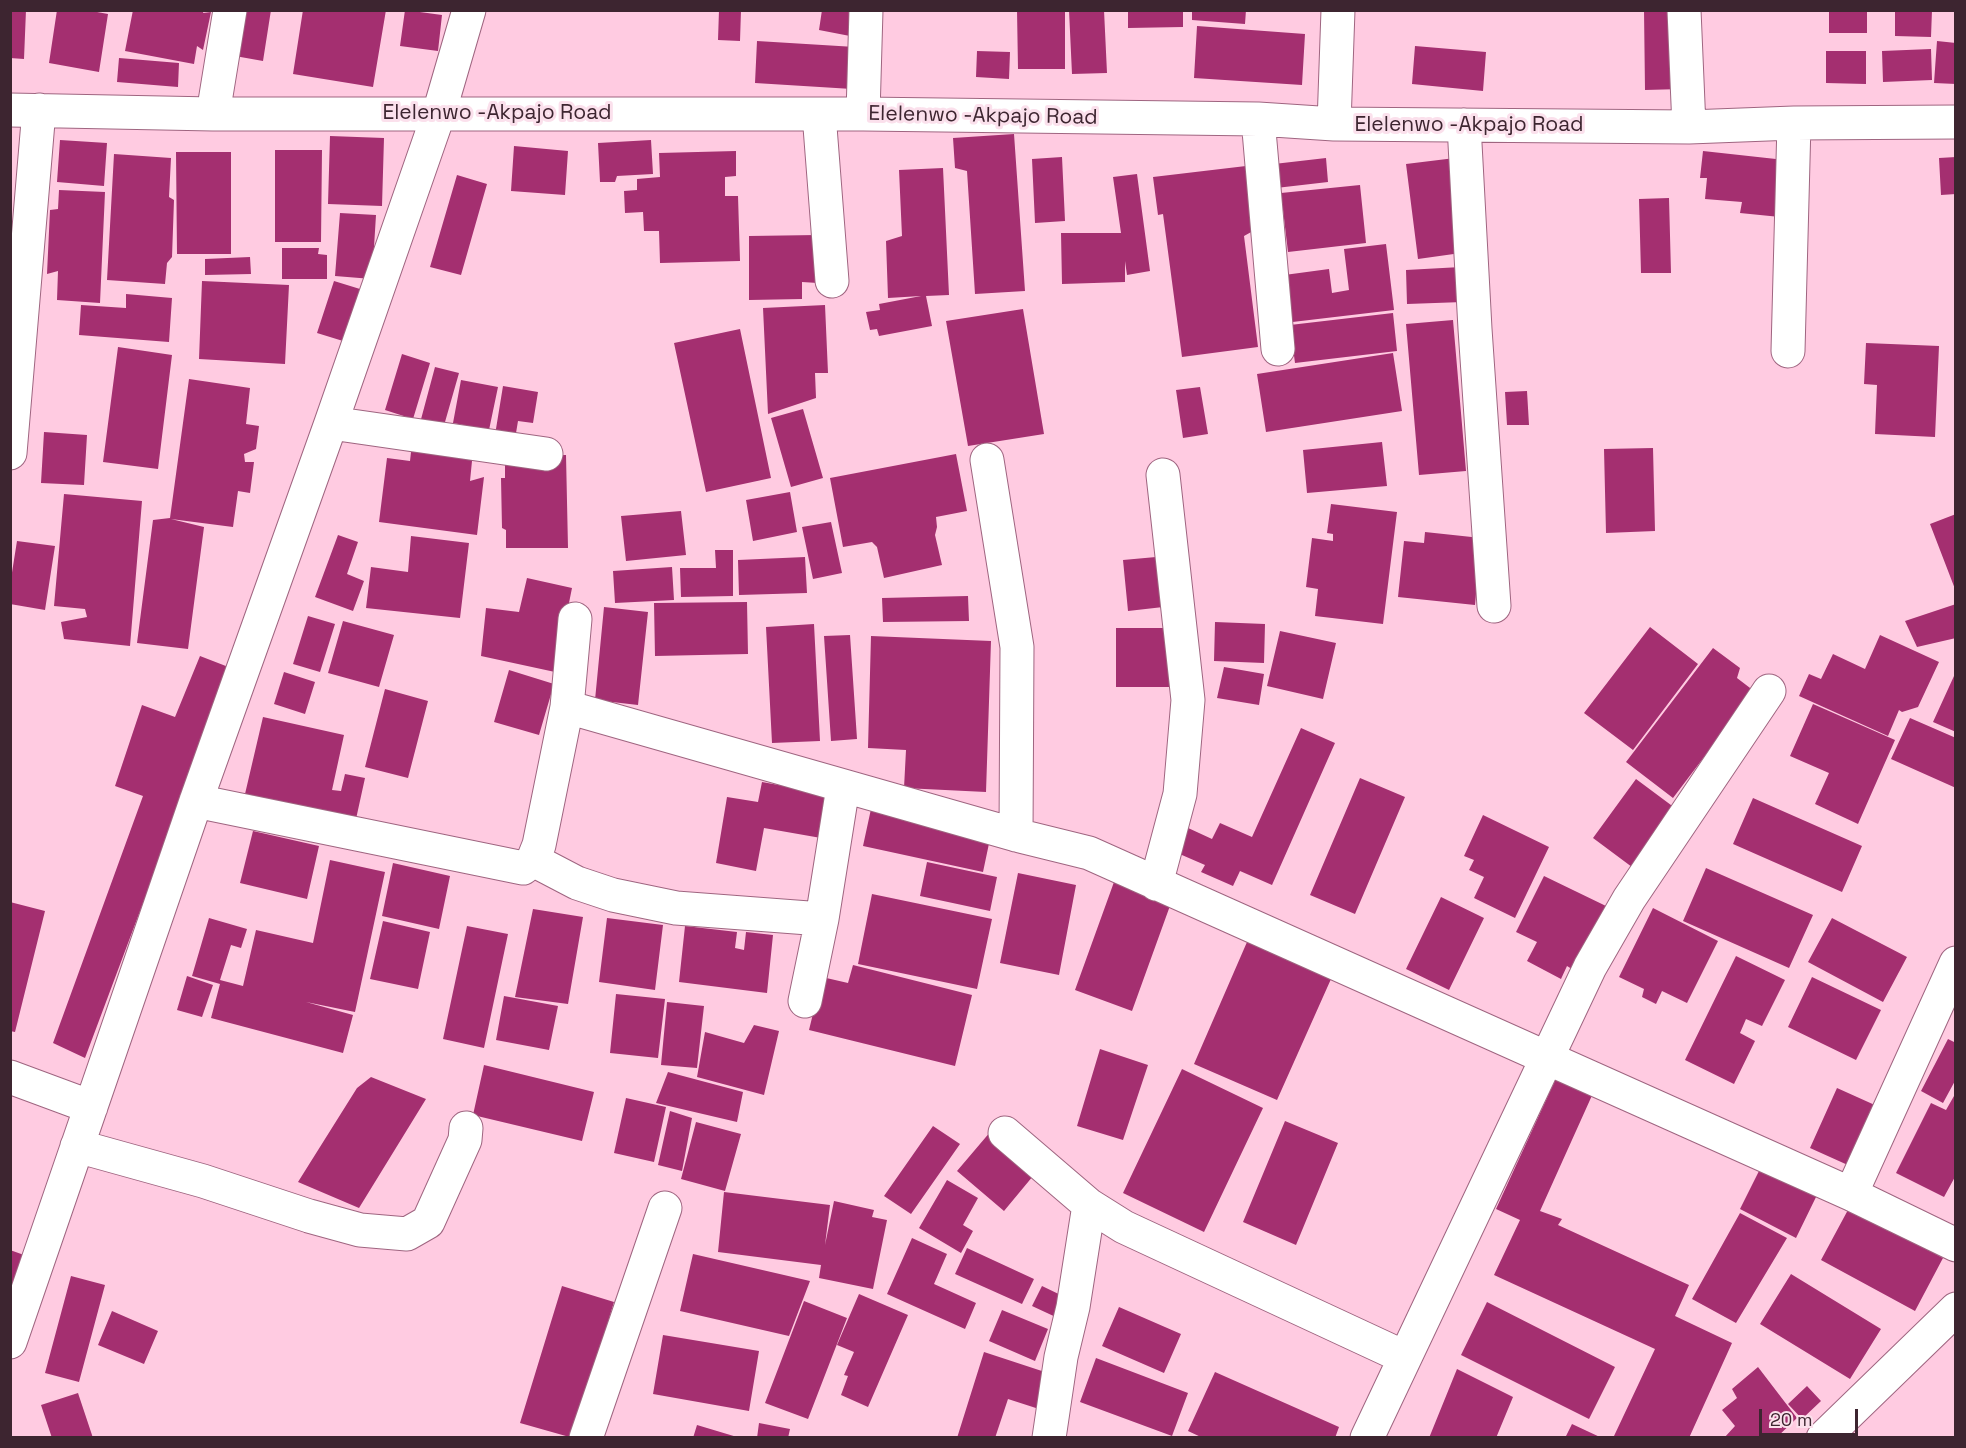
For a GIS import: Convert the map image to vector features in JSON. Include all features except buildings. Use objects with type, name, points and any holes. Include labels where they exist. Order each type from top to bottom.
[{"type":"street","points":[[213,114],[230,10]]},
{"type":"street","points":[[10,1342],[196,801],[439,113],[469,10]]},
{"type":"street","points":[[863,114],[866,10]]},
{"type":"street","points":[[1334,124],[1338,10]]},
{"type":"street","points":[[1684,10],[1689,127]]},
{"type":"street","points":[[10,453],[25,110]]},
{"type":"street","name":"Elelenwo -Akpajo Road","points":[[25,110],[213,114],[863,114],[1258,119],[1334,124],[1689,127],[1794,123],[1956,122]]},
{"type":"street","points":[[819,114],[832,281]]},
{"type":"street","points":[[1258,119],[1278,349]]},
{"type":"street","points":[[1788,351],[1794,123]]},
{"type":"street","points":[[1464,125],[1494,606]]},
{"type":"street","points":[[331,423],[546,454]]},
{"type":"street","points":[[987,460],[1017,647],[1016,835]]},
{"type":"street","points":[[1156,884],[1180,794],[1188,700],[1163,475]]},
{"type":"street","points":[[196,801],[523,868],[533,860],[539,845],[567,707],[575,619]]},
{"type":"street","points":[[1367,1437],[1590,967],[1629,899],[1769,691]]},
{"type":"street","points":[[567,707],[843,787],[1089,853],[1851,1194],[1956,1245]]},
{"type":"street","points":[[805,1001],[822,919],[843,787]]},
{"type":"street","points":[[533,860],[577,883],[613,895],[666,906],[822,919]]},
{"type":"street","points":[[1851,1194],[1956,963]]},
{"type":"street","points":[[10,1077],[91,1107]]},
{"type":"street","points":[[77,1146],[203,1181],[360,1230],[407,1234],[428,1222],[465,1140],[466,1128]]},
{"type":"street","points":[[1005,1133],[1089,1205],[1124,1227],[1404,1357]]},
{"type":"street","points":[[1048,1437],[1061,1357],[1073,1308],[1089,1205]]},
{"type":"street","points":[[586,1437],[665,1208]]},
{"type":"street","points":[[1823,1437],[1956,1309]]}]
